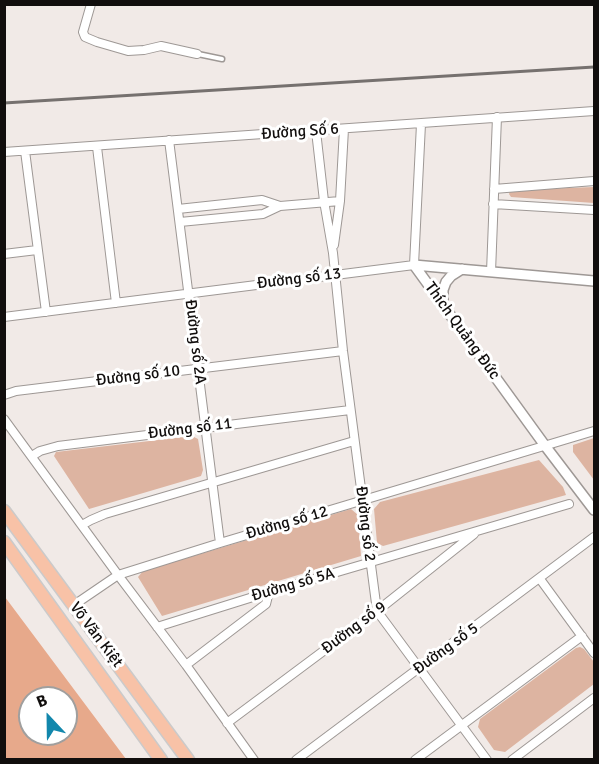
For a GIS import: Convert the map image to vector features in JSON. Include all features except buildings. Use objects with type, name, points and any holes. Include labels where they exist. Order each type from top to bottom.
[{"type":"main road","name":"Võ Văn Kiệt","points":[[4,511],[189,759]]},
{"type":"main road","name":"Võ Văn Kiệt","points":[[4,542],[161,759]]},
{"type":"main road","points":[[57,617],[74,604]]},
{"type":"street","points":[[91,4],[83,32],[85,38],[128,51],[160,46],[197,54]]},
{"type":"street","name":"Đường Số 6","points":[[4,152],[594,111]]},
{"type":"street","points":[[490,272],[497,117]]},
{"type":"street","name":"Thích Quảng Đức","points":[[421,124],[414,265],[594,510]]},
{"type":"street","name":"Đường số 2","points":[[333,253],[340,201],[344,129]]},
{"type":"street","name":"Đường số 2","points":[[316,131],[377,611],[487,759]]},
{"type":"street","name":"Đường số 2A","points":[[169,140],[220,543]]},
{"type":"street","points":[[97,147],[116,303]]},
{"type":"street","points":[[26,151],[46,312]]},
{"type":"street","points":[[494,189],[594,181]]},
{"type":"street","points":[[178,209],[262,200],[280,206]]},
{"type":"street","points":[[180,222],[263,214],[280,206],[340,201]]},
{"type":"street","points":[[493,204],[594,210]]},
{"type":"street","points":[[4,254],[37,250]]},
{"type":"street","name":"Đường số 13","points":[[4,317],[414,265],[594,281]]},
{"type":"street","points":[[443,304],[443,290],[446,282],[462,269]]},
{"type":"street","name":"Đường số 10","points":[[4,395],[343,351]]},
{"type":"street","name":"Đường số 11","points":[[32,456],[40,451],[58,447],[350,410]]},
{"type":"street","points":[[4,419],[254,759]]},
{"type":"street","name":"Đường số 12","points":[[74,604],[118,575],[594,431]]},
{"type":"street","points":[[82,525],[105,514],[354,441]]},
{"type":"street","name":"Đường số 5A","points":[[157,627],[568,504]]},
{"type":"street","name":"Đường số 9","points":[[227,723],[377,611],[478,531]]},
{"type":"street","name":"Đường số 5","points":[[296,759],[594,537]]},
{"type":"street","points":[[540,579],[594,653]]},
{"type":"street","points":[[186,665],[266,604],[269,592]]},
{"type":"street","points":[[415,759],[582,636]]},
{"type":"street","points":[[512,759],[594,698]]},
{"type":"lane","points":[[197,54],[222,59]]},
{"type":"shaded area","points":[[594,187],[594,203],[511,197],[509,194],[510,191],[515,190]]},
{"type":"shaded area","points":[[192,436],[198,439],[203,470],[201,476],[89,509],[54,456],[56,452]]},
{"type":"shaded area","points":[[594,438],[594,480],[573,452],[573,445]]},
{"type":"shaded area","points":[[539,460],[563,487],[566,495],[383,546],[377,543],[374,509],[380,502]]},
{"type":"shaded area","points":[[351,509],[358,515],[361,556],[162,616],[138,577],[143,571]]},
{"type":"shaded area","points":[[4,597],[71,686],[18,686],[18,746],[78,746],[78,695],[126,759],[5,759]]},
{"type":"shaded area","points":[[580,647],[594,662],[594,684],[505,752],[494,750],[478,727],[480,719]]},
{"type":"railway","points":[[4,103],[594,67]]}]
